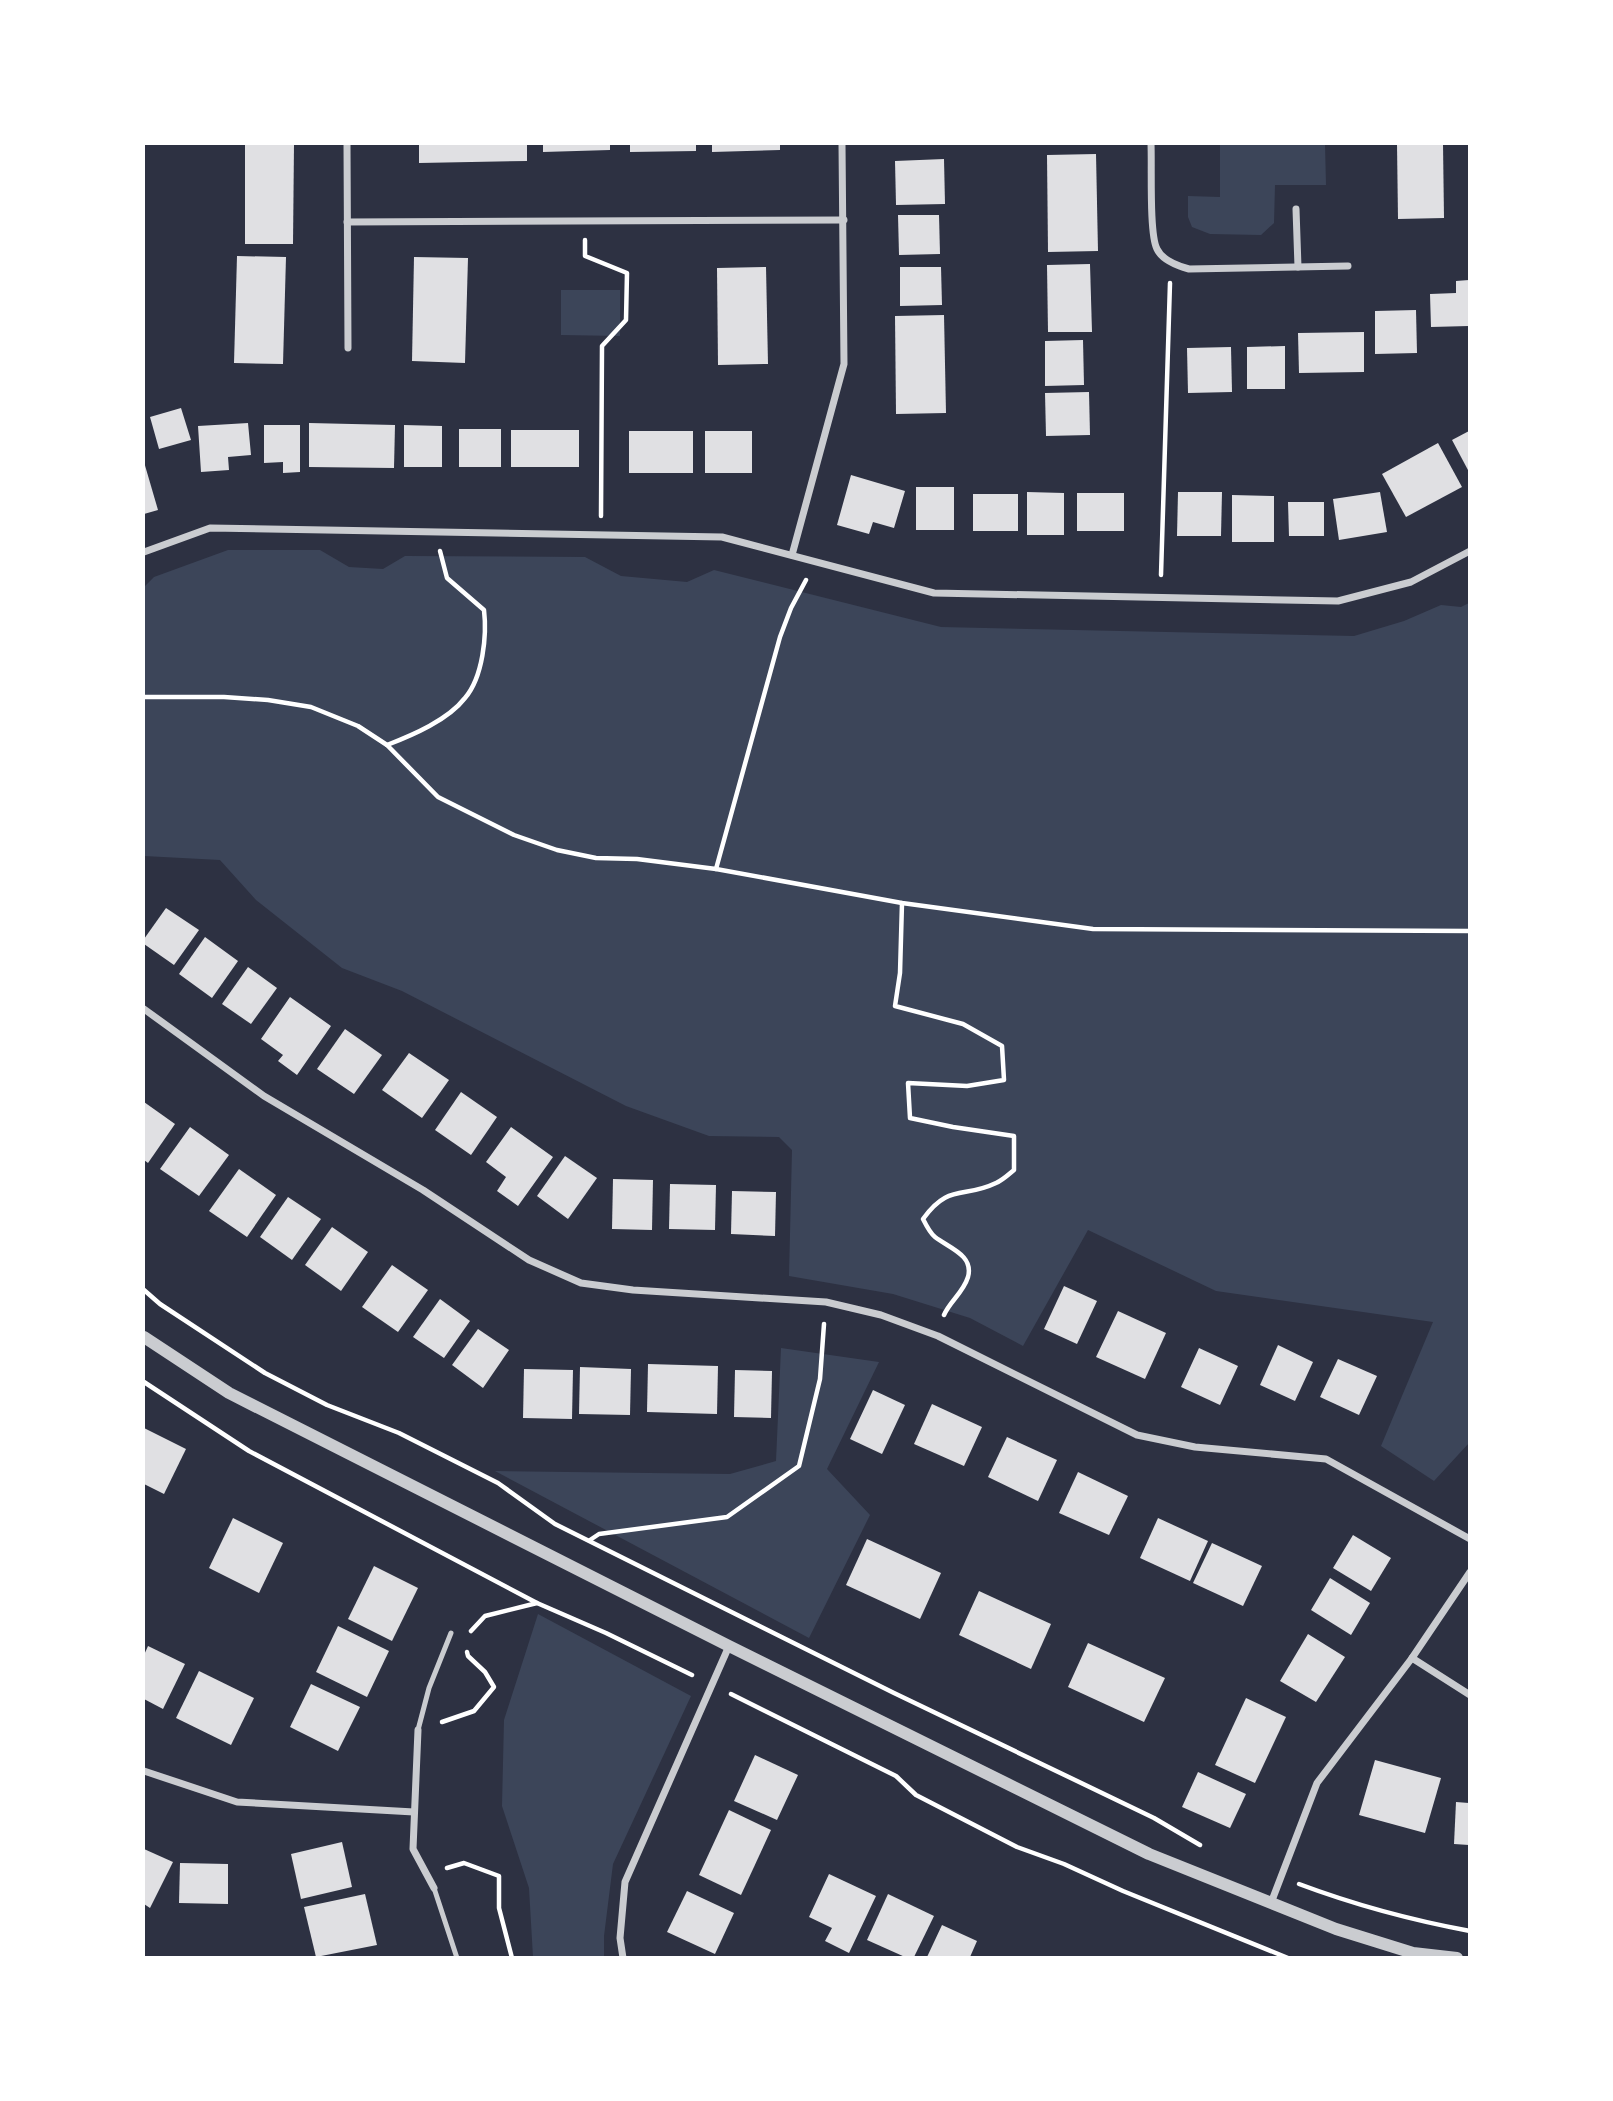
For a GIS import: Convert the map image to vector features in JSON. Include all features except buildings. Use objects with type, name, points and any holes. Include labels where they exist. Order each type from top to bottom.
[{"type":"street","points":[[347,144],[348,348]]},
{"type":"street","points":[[792,555],[844,365],[842,144]]},
{"type":"street","points":[[1151,144],[1153,233],[1157,251],[1174,265],[1189,269],[1348,266]]},
{"type":"street","points":[[1297,209],[1298,267]]},
{"type":"street","points":[[347,222],[844,220]]},
{"type":"street","points":[[144,552],[211,528],[722,537],[934,593],[1338,601],[1411,582],[1469,551]]},
{"type":"street","points":[[144,1009],[264,1096],[423,1190],[529,1260],[581,1283],[633,1290],[826,1302],[881,1315],[938,1336],[1137,1435],[1195,1447],[1326,1460],[1469,1539]]},
{"type":"street","points":[[144,1336],[229,1393],[729,1646],[1149,1854],[1336,1929],[1413,1953],[1457,1958]]},
{"type":"street","points":[[1271,1903],[1317,1783],[1412,1658],[1469,1572]]},
{"type":"street","points":[[623,1958],[620,1938],[625,1882],[729,1646]]},
{"type":"street","points":[[1412,1658],[1469,1695]]},
{"type":"street","points":[[418,1730],[413,1849],[434,1888]]},
{"type":"street","points":[[144,1771],[237,1802],[414,1812]]},
{"type":"lane","points":[[418,1730],[429,1688],[451,1633]]},
{"type":"lane","points":[[434,1888],[457,1958]]},
{"type":"path","points":[[585,221],[585,256],[627,273],[626,320],[602,346],[601,534]]},
{"type":"path","points":[[1160,597],[1169,288],[1174,265]]},
{"type":"path","points":[[387,745],[415,735],[466,697],[480,666],[486,628],[484,610],[447,578],[435,530]]},
{"type":"path","points":[[716,869],[780,636],[791,608],[817,562]]},
{"type":"path","points":[[144,696],[224,697],[311,707],[358,726],[387,745],[438,797],[514,835],[557,850],[596,858],[637,859],[716,869],[902,903],[1093,929],[1469,930]]},
{"type":"path","points":[[902,903],[900,973],[895,1006],[963,1024],[1002,1046],[1004,1080],[967,1086],[908,1083],[910,1118],[1014,1136],[1014,1170],[997,1183],[950,1194],[932,1206],[923,1219],[933,1237],[953,1247],[967,1261],[969,1275],[961,1292],[945,1311],[938,1336]]},
{"type":"path","points":[[144,1290],[160,1304],[265,1373],[327,1405],[399,1433],[498,1483],[555,1524],[906,1699],[1154,1818],[1210,1849]]},
{"type":"path","points":[[590,1540],[599,1534],[727,1517],[799,1466],[820,1379],[826,1302]]},
{"type":"path","points":[[467,1635],[485,1616],[537,1603]]},
{"type":"path","points":[[418,1730],[474,1712],[494,1687],[485,1672],[468,1656],[467,1646]]},
{"type":"path","points":[[426,1873],[464,1863],[499,1877],[499,1908],[512,1958]]},
{"type":"path","points":[[1281,1877],[1341,1900],[1427,1923],[1469,1931]]},
{"type":"shaded area","points":[[1220,144],[1325,144],[1326,185],[1275,185],[1274,223],[1261,235],[1210,234],[1192,227],[1188,217],[1188,196],[1220,197]]},
{"type":"shaded area","points":[[561,290],[620,290],[620,336],[561,335]]},
{"type":"shaded area","points":[[228,550],[320,550],[349,567],[383,569],[405,556],[585,557],[621,576],[687,582],[714,570],[941,627],[1354,636],[1404,621],[1441,605],[1461,607],[1469,603],[1469,1443],[1434,1481],[1381,1446],[1433,1322],[1216,1291],[1088,1230],[1023,1346],[970,1318],[893,1294],[789,1276],[792,1150],[779,1137],[709,1136],[626,1106],[402,991],[342,968],[256,900],[220,860],[144,856],[144,587],[154,577]]},
{"type":"shaded area","points":[[781,1348],[879,1362],[827,1469],[870,1515],[809,1638],[495,1471],[730,1474],[776,1461]]},
{"type":"shaded area","points":[[538,1614],[691,1696],[613,1864],[604,1957],[533,1957],[529,1888],[502,1806],[504,1720]]}]
